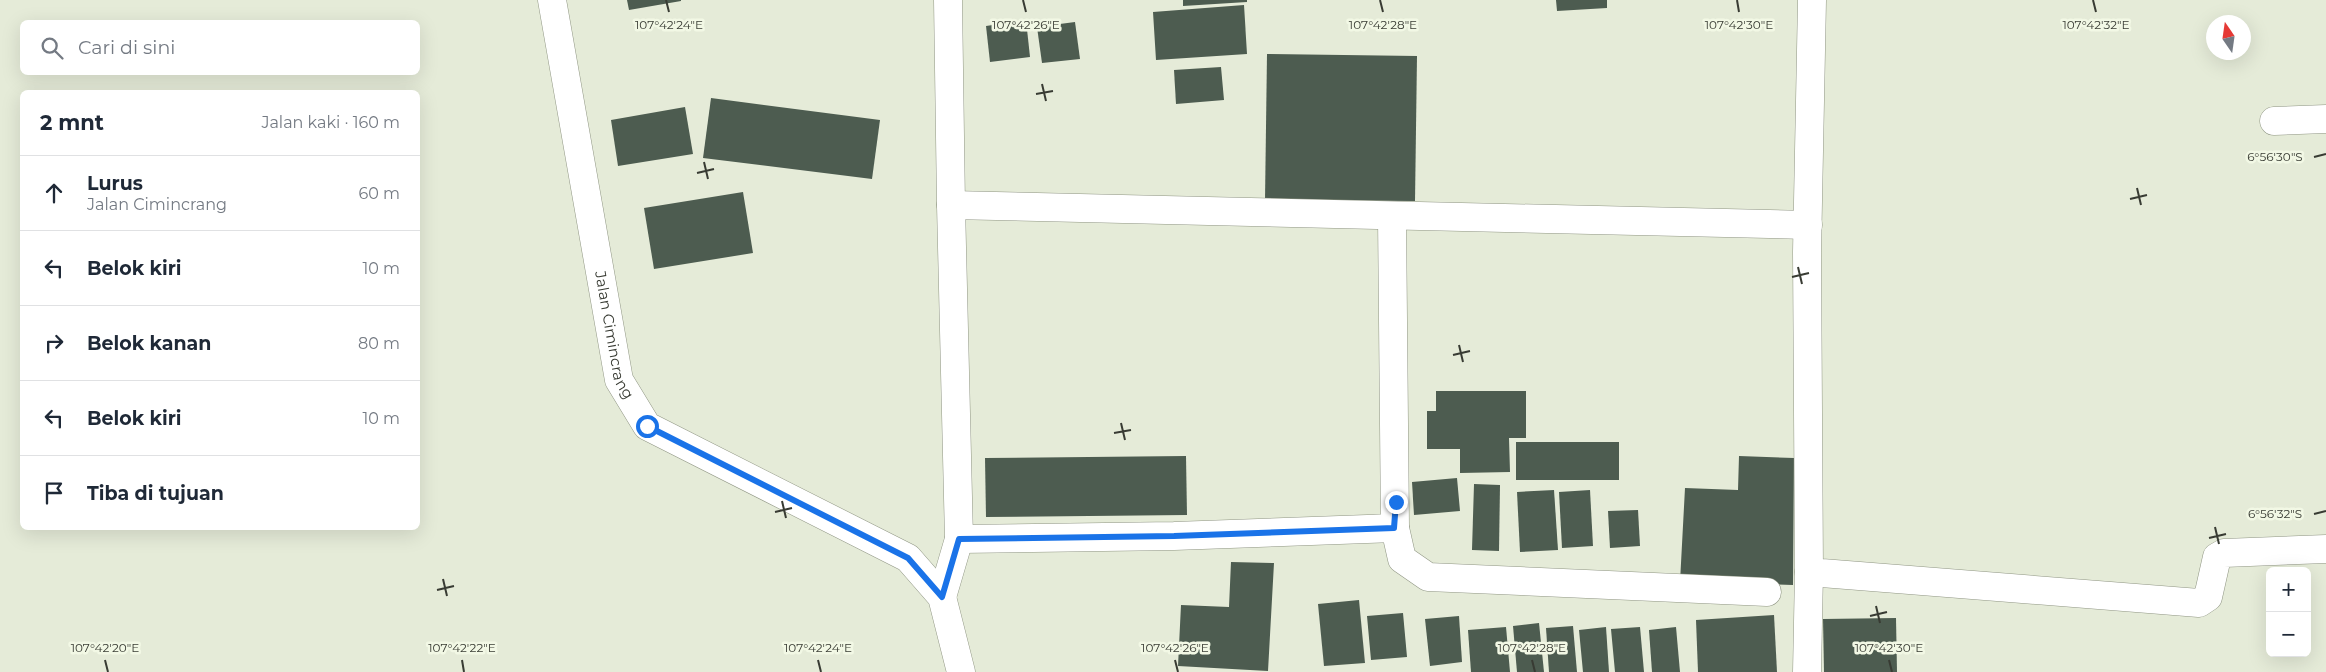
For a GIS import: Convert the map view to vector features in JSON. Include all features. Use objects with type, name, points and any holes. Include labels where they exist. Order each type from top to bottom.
[{"type":"street","name":"Jalan Cimincrang","points":[[552,0],[619,380],[647,426],[908,558],[942,597],[961,672]]},
{"type":"street","points":[[942,597],[959,539],[948,0]]},
{"type":"street","points":[[1807,672],[1809,572],[1808,225],[1812,0]]},
{"type":"street","points":[[2274,121],[2326,118]]},
{"type":"street","points":[[951,205],[1392,217],[1808,225]]},
{"type":"street","points":[[1392,217],[1394,528],[1402,560],[1428,577],[1767,592]]},
{"type":"street","points":[[959,539],[1174,536],[1394,528]]},
{"type":"street","points":[[1809,572],[2199,603],[2208,597],[2217,557],[2224,553],[2326,549]]},
{"type":"building","points":[[627,0],[681,0],[681,1],[629,10]]},
{"type":"building","points":[[1183,0],[1247,0],[1247,2],[1183,6]]},
{"type":"building","points":[[1556,0],[1607,0],[1607,8],[1557,11]]},
{"type":"building","points":[[1244,5],[1247,54],[1156,60],[1153,12]]},
{"type":"building","points":[[1026,20],[1030,57],[990,62],[986,26]]},
{"type":"building","points":[[1075,22],[1080,59],[1042,63],[1037,27]]},
{"type":"building","points":[[1267,54],[1417,56],[1415,201],[1265,200]]},
{"type":"building","points":[[1221,67],[1224,100],[1176,104],[1174,70]]},
{"type":"building","points":[[711,98],[880,120],[872,179],[703,158]]},
{"type":"building","points":[[685,107],[693,154],[618,166],[611,120]]},
{"type":"building","points":[[743,192],[753,253],[654,269],[644,208]]},
{"type":"building","points":[[1436,391],[1526,391],[1526,438],[1509,438],[1510,472],[1460,473],[1460,449],[1427,449],[1427,411],[1436,411]]},
{"type":"building","points":[[1516,442],[1619,442],[1619,480],[1516,480]]},
{"type":"building","points":[[1186,456],[1187,515],[986,517],[985,458]]},
{"type":"building","points":[[1739,456],[1794,458],[1793,585],[1680,582],[1685,488],[1738,490]]},
{"type":"building","points":[[1457,478],[1460,511],[1414,515],[1412,482]]},
{"type":"building","points":[[1474,484],[1500,485],[1499,551],[1472,550]]},
{"type":"building","points":[[1554,490],[1558,550],[1520,552],[1517,492]]},
{"type":"building","points":[[1590,490],[1593,546],[1562,548],[1559,492]]},
{"type":"building","points":[[1638,510],[1640,546],[1610,548],[1608,511]]},
{"type":"building","points":[[1231,562],[1274,563],[1268,671],[1178,666],[1181,605],[1229,607]]},
{"type":"building","points":[[1359,600],[1365,663],[1324,666],[1318,604]]},
{"type":"building","points":[[1403,613],[1407,657],[1371,660],[1367,616]]},
{"type":"building","points":[[1774,615],[1777,672],[1698,672],[1696,620]]},
{"type":"building","points":[[1459,616],[1462,662],[1430,666],[1425,619]]},
{"type":"building","points":[[1896,618],[1897,672],[1824,672],[1823,619]]},
{"type":"building","points":[[1539,623],[1544,672],[1517,672],[1513,626]]},
{"type":"building","points":[[1573,626],[1577,672],[1549,672],[1546,628]]},
{"type":"building","points":[[1506,627],[1510,672],[1471,672],[1468,630]]},
{"type":"building","points":[[1606,627],[1609,672],[1583,672],[1579,630]]},
{"type":"building","points":[[1640,627],[1644,672],[1615,672],[1611,629]]},
{"type":"building","points":[[1676,627],[1680,672],[1652,672],[1649,630]]},
{"type":"route","points":[[647,426],[695,452],[908,558],[942,597],[959,539],[1174,536],[1368,527],[1394,528],[1396,502]]}]
